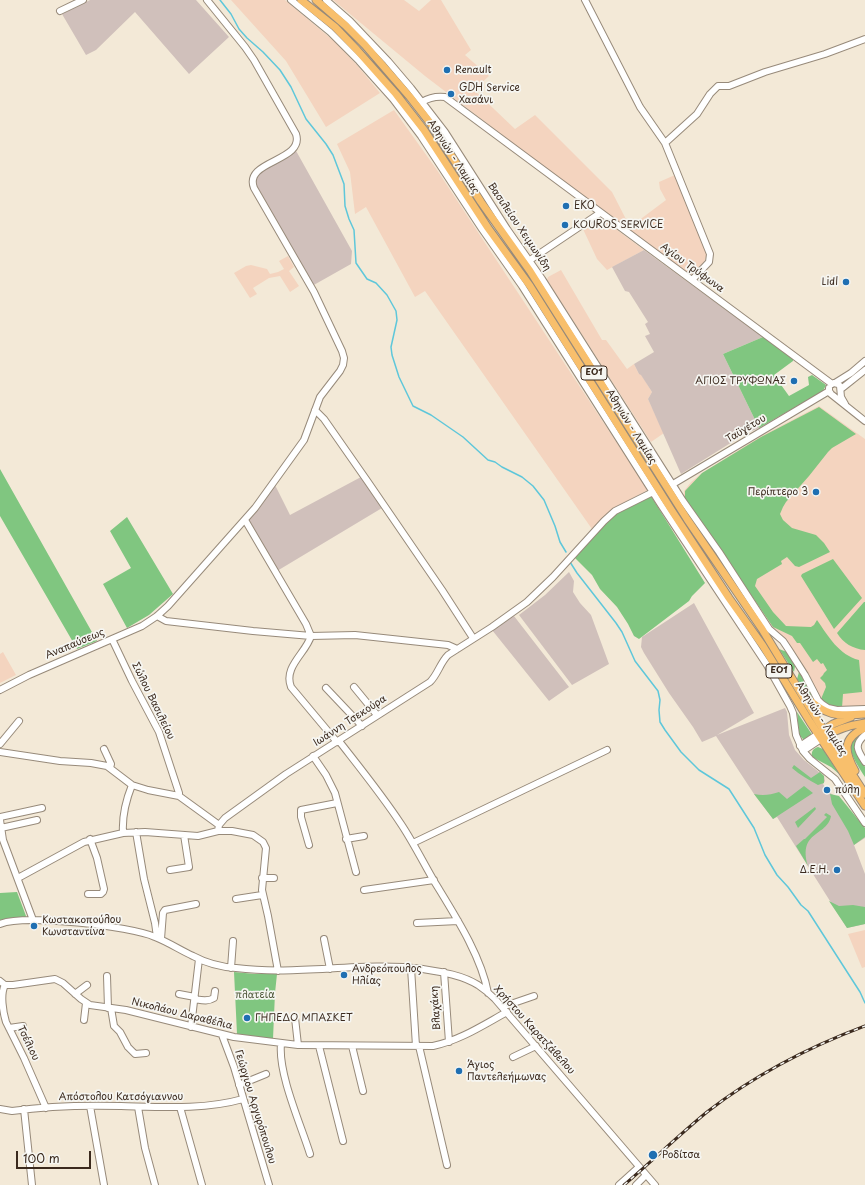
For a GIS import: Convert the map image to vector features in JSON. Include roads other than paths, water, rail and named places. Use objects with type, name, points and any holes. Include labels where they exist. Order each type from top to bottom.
[{"type":"main road","name":"Αθηνών - Λαμίας","points":[[301,0],[335,27],[357,50],[396,94],[424,130],[488,228],[530,286],[716,579],[865,794]]},
{"type":"main road","name":"Αθηνών - Λαμίας","points":[[316,0],[346,25],[365,45],[431,124],[490,215],[530,271],[687,520],[762,629],[865,806]]},
{"type":"main road","points":[[798,689],[817,706],[831,714],[865,714]]},
{"type":"main road","points":[[822,734],[844,720],[865,714]]},
{"type":"main road","points":[[822,734],[865,723]]},
{"type":"main road","points":[[865,728],[851,736],[847,743],[847,749],[849,760],[865,786]]},
{"type":"street","points":[[60,11],[83,0]]},
{"type":"street","name":"Αναπαύσεως","points":[[0,690],[29,675],[142,626],[157,616],[179,595],[263,498],[304,440],[320,397],[340,371],[343,364],[344,358],[342,351],[314,292],[254,188],[252,182],[252,178],[257,172],[295,147],[297,137],[293,127],[254,60],[207,0]]},
{"type":"street","points":[[291,0],[330,32],[359,61],[388,94],[421,136],[482,229],[524,289],[781,690],[791,709],[796,735],[801,748],[810,759],[835,779],[865,823]]},
{"type":"street","name":"Βασιλείου Χειμωνίδη","points":[[326,0],[346,17],[394,68],[445,132],[495,210],[530,260],[683,501],[719,552],[769,629],[783,641],[805,675],[818,700],[828,708],[837,710],[865,709]]},
{"type":"street","points":[[585,0],[640,107],[665,143],[710,254],[709,262],[692,280]]},
{"type":"street","points":[[665,143],[694,117],[718,86],[729,86],[765,72],[824,54],[865,39]]},
{"type":"street","name":"Αγίου Τρύφωνα","points":[[422,102],[434,97],[445,97],[600,213],[833,383]]},
{"type":"street","points":[[530,260],[600,213]]},
{"type":"street","points":[[865,361],[851,373],[829,386],[831,393],[865,421]]},
{"type":"street","points":[[831,393],[838,395],[865,370]]},
{"type":"street","points":[[833,383],[839,384],[842,400],[848,408]]},
{"type":"street","name":"Ταϋγέτου","points":[[673,484],[831,393]]},
{"type":"street","points":[[315,410],[324,419],[368,482],[473,638]]},
{"type":"street","name":"Ιωάννη Τσεκούρα","points":[[18,878],[90,839],[136,832],[198,836],[218,828],[225,818],[286,774],[430,682],[443,660],[473,638],[513,613],[532,598],[554,577],[604,521],[615,511],[653,492]]},
{"type":"street","points":[[245,520],[306,624],[311,636],[291,669],[289,682],[291,687],[338,741],[391,810],[413,843],[458,920],[479,964],[488,993]]},
{"type":"street","points":[[157,616],[166,621],[231,629],[311,636],[346,634],[370,636],[448,645],[457,649]]},
{"type":"street","name":"Σώλου Βασιλείου","points":[[112,639],[159,732],[179,793],[178,796]]},
{"type":"street","points":[[354,687],[377,715]]},
{"type":"street","points":[[326,688],[362,726]]},
{"type":"street","points":[[0,744],[19,721]]},
{"type":"street","points":[[801,748],[822,734]]},
{"type":"street","points":[[865,735],[859,741],[858,748],[865,762]]},
{"type":"street","points":[[104,748],[111,764],[110,768]]},
{"type":"street","points":[[413,843],[607,750]]},
{"type":"street","points":[[0,752],[91,763],[110,768],[132,785],[178,796],[218,828],[245,832],[253,835],[263,842],[266,848],[266,853],[262,878],[262,895],[268,916],[278,971]]},
{"type":"street","points":[[313,756],[333,787],[356,872]]},
{"type":"street","points":[[123,833],[122,825],[132,785]]},
{"type":"street","points":[[309,845],[301,817],[301,810],[337,803]]},
{"type":"street","points":[[33,920],[18,878],[1,840],[0,819],[42,808]]},
{"type":"street","points":[[1,828],[37,820]]},
{"type":"street","points":[[136,832],[144,879],[159,938]]},
{"type":"street","points":[[170,870],[189,867],[184,835]]},
{"type":"street","points":[[346,839],[364,836]]},
{"type":"street","points":[[88,894],[101,894],[104,889],[97,858],[90,839]]},
{"type":"street","points":[[262,878],[274,878]]},
{"type":"street","points":[[364,890],[434,880]]},
{"type":"street","points":[[236,899],[262,895]]},
{"type":"street","points":[[159,938],[163,913],[165,910],[196,904]]},
{"type":"street","name":"Χρήστου Καρατζάβελου","points":[[0,924],[12,921],[33,920],[129,929],[159,938],[199,959],[231,968],[278,971],[390,967],[411,968],[444,972],[467,980],[478,985],[507,1012],[655,1185]]},
{"type":"street","points":[[417,923],[458,920]]},
{"type":"street","points":[[324,939],[330,969]]},
{"type":"street","points":[[231,968],[233,941]]},
{"type":"street","points":[[191,1027],[199,959]]},
{"type":"street","points":[[411,968],[418,1046],[446,1165]]},
{"type":"street","name":"Βλαχάκη","points":[[444,972],[449,1042]]},
{"type":"street","points":[[107,976],[110,1008],[115,1029],[120,1032],[128,1047],[135,1054],[146,1053]]},
{"type":"street","name":"Νικολάου Δαραβέλια","points":[[2,982],[13,985],[55,979],[60,981],[86,1003],[96,1006],[126,1010],[222,1035],[281,1044],[319,1046],[433,1046],[449,1042],[469,1033],[507,1012]]},
{"type":"street","name":"Τσέλιου","points":[[2,982],[4,1016],[46,1108]]},
{"type":"street","points":[[76,994],[87,985]]},
{"type":"street","points":[[179,994],[211,1000],[214,998],[215,991]]},
{"type":"street","points":[[502,1007],[534,996]]},
{"type":"street","points":[[84,1020],[86,1003]]},
{"type":"street","points":[[295,1018],[298,1045]]},
{"type":"street","points":[[9,1028],[23,1026]]},
{"type":"street","name":"Γεώργιου Αργυρόπουλου","points":[[222,1035],[239,1085],[269,1185]]},
{"type":"street","points":[[281,1044],[281,1057],[284,1072],[310,1154]]},
{"type":"street","points":[[319,1046],[343,1141]]},
{"type":"street","points":[[352,1046],[363,1091]]},
{"type":"street","points":[[513,1057],[536,1046]]},
{"type":"street","points":[[239,1085],[266,1074]]},
{"type":"street","name":"Απόστολου Κατσόγιαννου","points":[[0,1109],[6,1111],[90,1106],[180,1107],[243,1099]]},
{"type":"street","points":[[90,1106],[104,1185]]},
{"type":"street","points":[[138,1107],[145,1148],[155,1185]]},
{"type":"street","points":[[180,1107],[202,1185]]},
{"type":"street","points":[[24,1109],[32,1185]]},
{"type":"street","points":[[619,1185],[640,1168]]},
{"type":"street","points":[[636,1185],[646,1175]]},
{"type":"waterway","points":[[220,0],[231,14],[239,29],[280,70],[291,87],[306,119],[333,155],[344,184],[345,206],[354,230],[356,263],[367,279],[376,283],[387,295],[396,311],[397,320],[391,347],[392,355],[399,377],[413,406],[431,415],[463,437],[488,460],[495,462],[522,477],[533,486],[544,500],[560,542],[566,552]]},
{"type":"waterway","points":[[570,562],[616,623],[622,632],[635,661],[658,691],[660,700],[660,722],[665,730],[681,752],[699,770],[729,789],[754,828],[765,855],[777,875],[801,905],[808,911],[860,992],[865,1003]]},
{"type":"railway","points":[[624,1185],[707,1112],[744,1086],[783,1063],[823,1043],[865,1026]]},
{"type":"place","name":"Renault","points":[[447,70]]},
{"type":"place","name":"GDH Service Χασάνι","points":[[451,94]]},
{"type":"place","name":"EKO","points":[[566,206]]},
{"type":"place","name":"KOUROS SERVICE","points":[[565,225]]},
{"type":"place","name":"Lidl","points":[[846,282]]},
{"type":"place","name":"ΑΓΙΟΣ ΤΡΥΦΩΝΑΣ","points":[[794,381]]},
{"type":"place","name":"Περίπτερο 3","points":[[816,492]]},
{"type":"place","name":"πύλη","points":[[827,790]]},
{"type":"place","name":"Δ.Ε.Η.","points":[[837,870]]},
{"type":"place","name":"Κωστακοπούλου Κωνσταντίνα","points":[[34,926]]},
{"type":"place","name":"Ανδρεόπουλος Ηλίας","points":[[344,975]]},
{"type":"place","name":"ΓΗΠΕΔΟ ΜΠΑΣΚΕΤ","points":[[247,1018]]},
{"type":"place","name":"Άγιος Παντελεήμωνας","points":[[459,1071]]},
{"type":"place","name":"Ροδίτσα","points":[[653,1155]]},
{"type":"park label","name":"πλατεία","points":[[255,995]]}]
